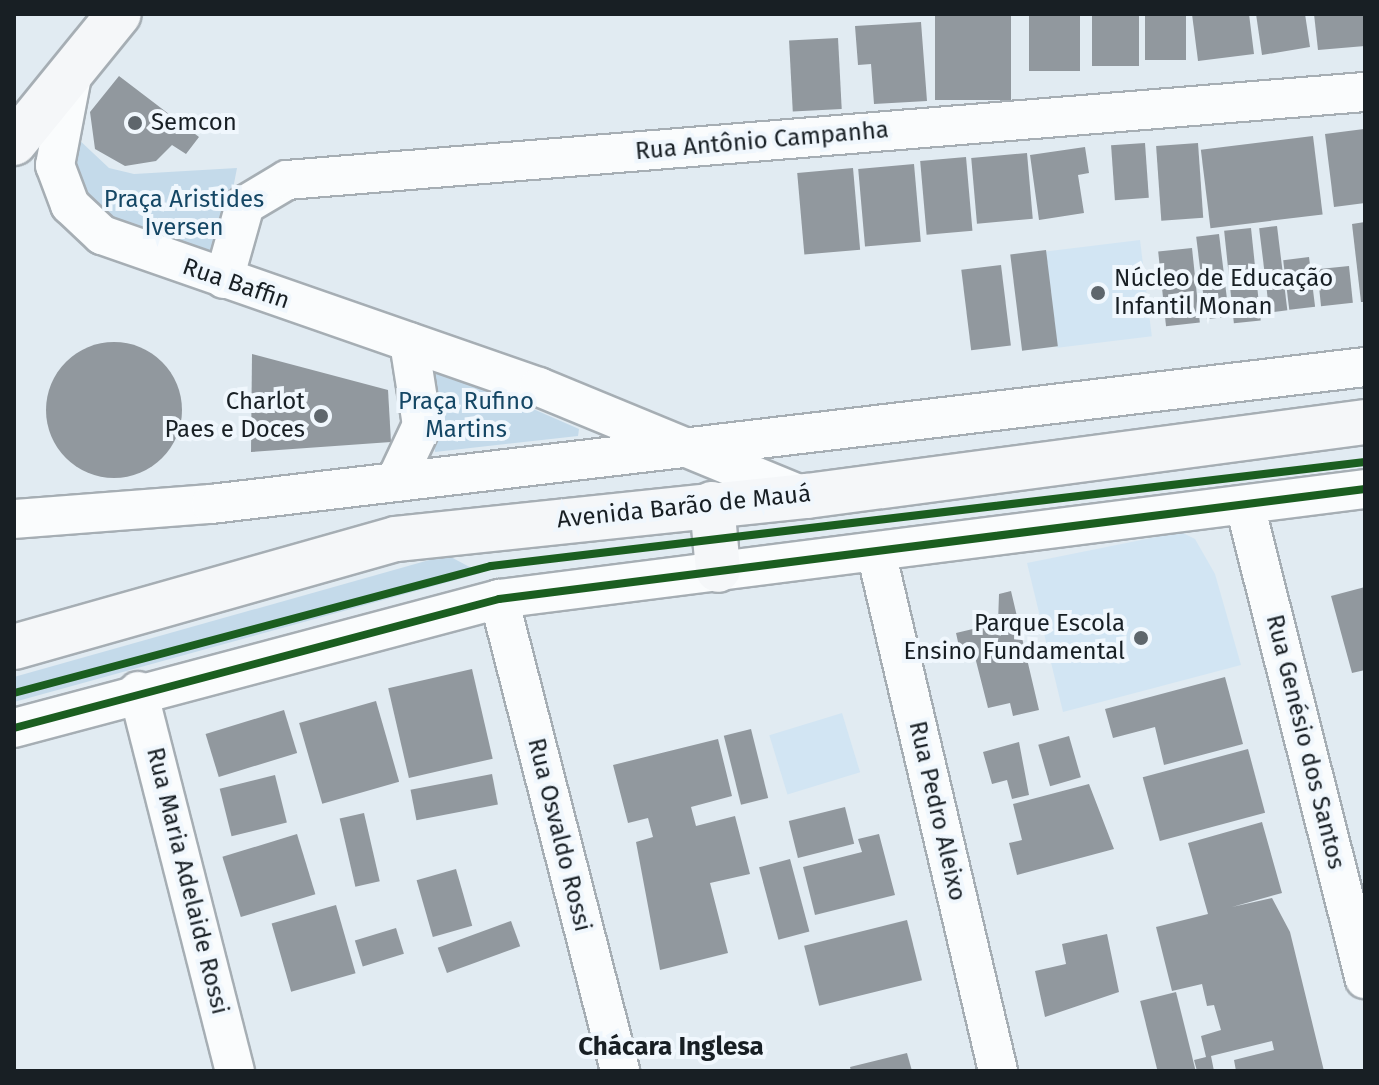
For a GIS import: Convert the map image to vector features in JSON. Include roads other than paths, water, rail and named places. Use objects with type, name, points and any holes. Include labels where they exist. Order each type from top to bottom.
[{"type":"street","points":[[14,143],[119,14]]},
{"type":"street","name":"Rua Baffin","points":[[73,71],[53,144],[70,205],[124,245],[409,342],[803,496]]},
{"type":"street","name":"Rua Antônio Campanha","points":[[224,279],[245,205],[287,180],[1365,92]]},
{"type":"street","points":[[396,480],[422,425],[409,342]]},
{"type":"street","points":[[14,519],[686,448],[1365,367]]},
{"type":"street","name":"Avenida Barão de Mauá","points":[[14,647],[396,539],[803,496],[1365,422]]},
{"type":"street","points":[[14,728],[138,691],[499,599],[1365,489]]},
{"type":"street","points":[[712,504],[718,570]]},
{"type":"street","name":"Rua Genésio dos Santos","points":[[1245,506],[1356,908],[1365,979]]},
{"type":"street","name":"Rua Pedro Aleixo","points":[[876,552],[998,1071]]},
{"type":"street","name":"Rua Osvaldo Rossi","points":[[499,599],[620,1071]]},
{"type":"street","name":"Rua Maria Adelaide Rossi","points":[[138,691],[235,1071]]},
{"type":"place","name":"Semcon","points":[[135,123]]},
{"type":"place","name":"Núcleo de Educação Infantil Monan","points":[[1098,293]]},
{"type":"place","name":"Charlot Paes e Doces","points":[[321,416]]},
{"type":"place","name":"Parque Escola Ensino Fundamental","points":[[1141,638]]},
{"type":"district","name":"Chácara Inglesa","points":[[671,1047]]},
{"type":"park label","name":"Praça Aristides Iversen","points":[[184,214]]},
{"type":"park label","name":"Praça Rufino Martins","points":[[466,416]]}]
